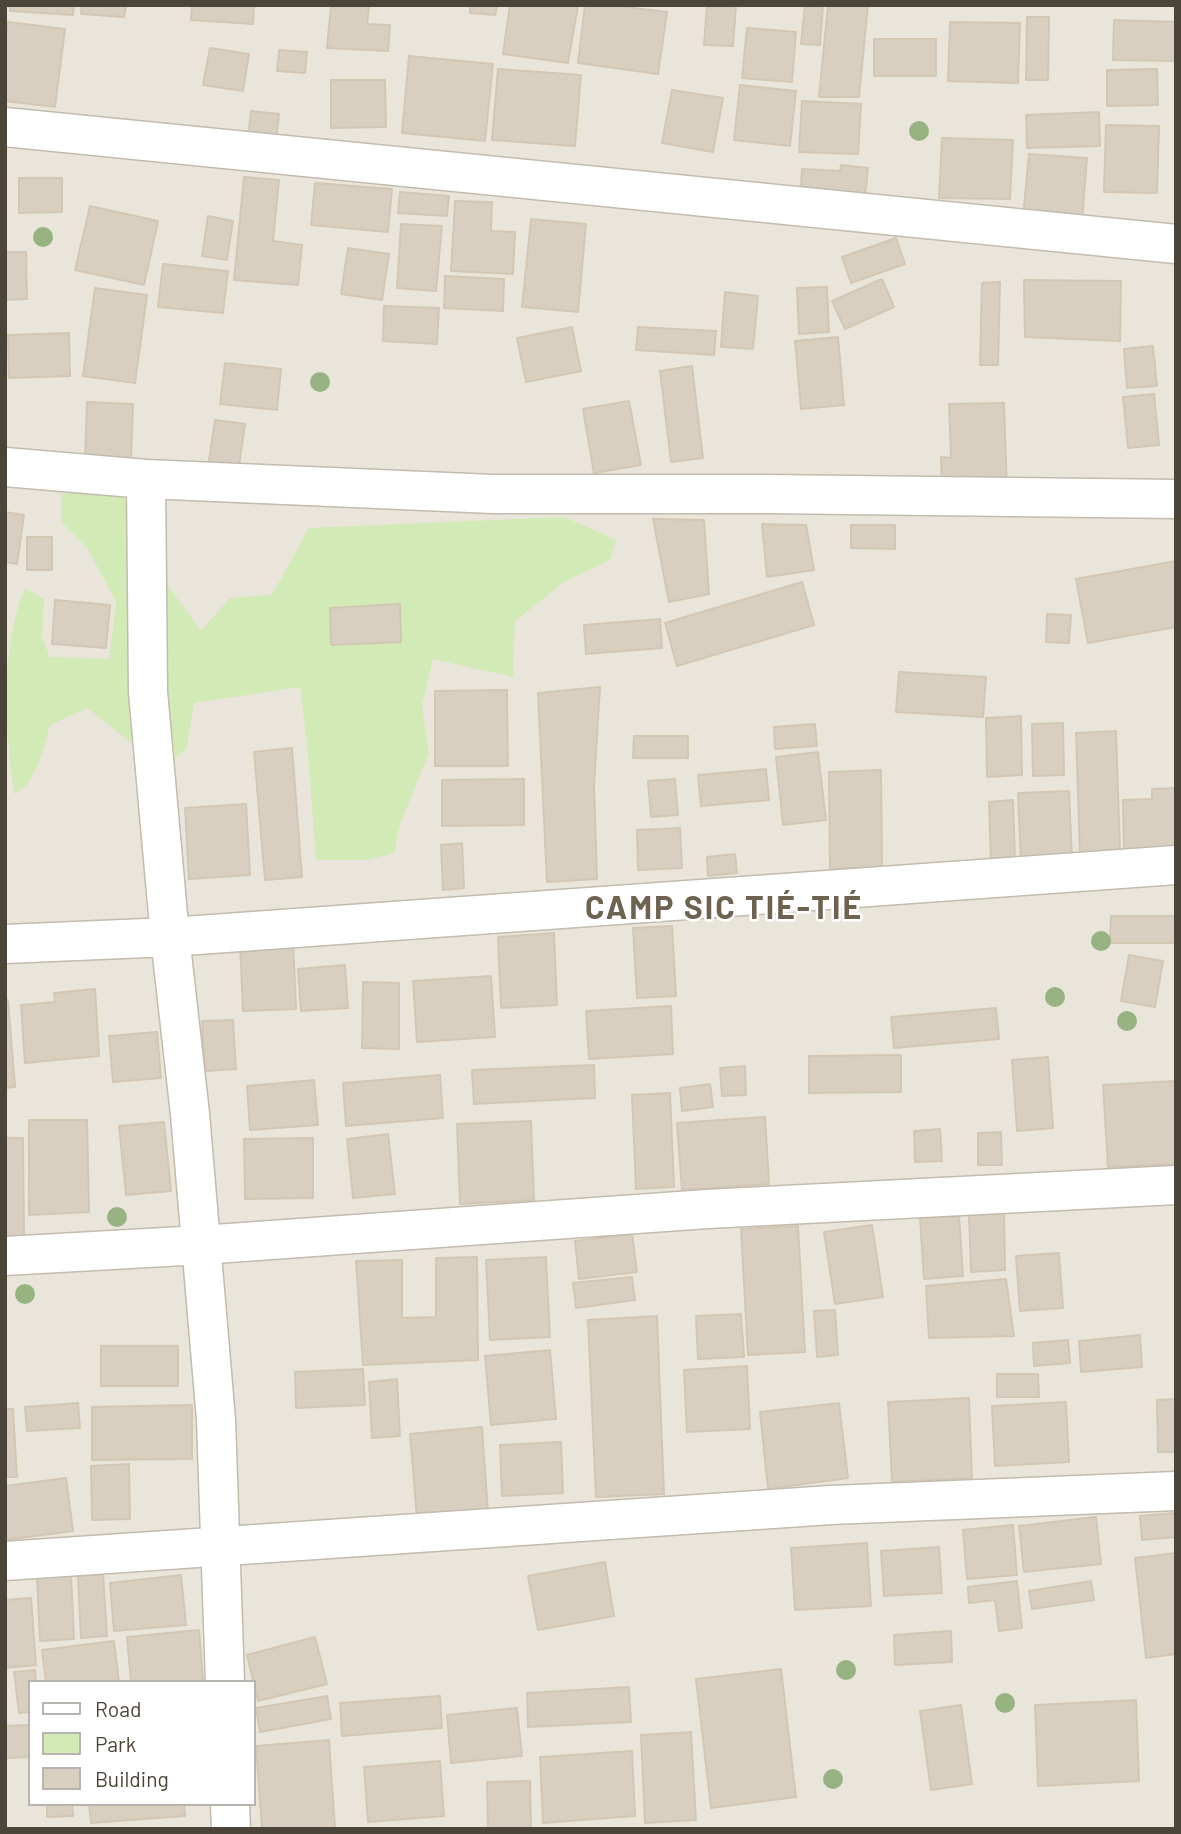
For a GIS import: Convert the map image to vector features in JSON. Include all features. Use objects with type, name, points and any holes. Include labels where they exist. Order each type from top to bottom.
[{"type":"street","points":[[5,127],[1176,244]]},
{"type":"street","points":[[5,467],[146,480],[493,494],[1176,499]]},
{"type":"street","points":[[146,480],[148,692],[216,1420],[218,1548],[225,1680]]},
{"type":"street","points":[[5,944],[170,937],[1176,865]]},
{"type":"street","points":[[5,1256],[201,1245],[707,1209],[1176,1185]]},
{"type":"street","points":[[5,1561],[831,1505],[1176,1491]]},
{"type":"street","points":[[230,1806],[231,1829]]},
{"type":"shaded area","points":[[5,5],[1176,5],[1176,1829],[5,1829]]},
{"type":"green space","points":[[138,488],[145,758],[128,740],[87,708],[50,725],[34,773],[22,789],[14,794],[8,743],[8,662],[11,636],[25,588],[44,599],[42,638],[50,657],[109,659],[116,602],[88,549],[61,522],[61,494]]},
{"type":"green space","points":[[565,517],[616,540],[610,560],[564,582],[515,621],[513,677],[433,659],[422,706],[429,753],[400,824],[394,853],[367,860],[316,860],[300,687],[194,703],[186,750],[167,763],[166,583],[201,631],[230,598],[272,595],[309,528]]},
{"type":"building","points":[[10,5],[74,5],[73,15],[10,11]]},
{"type":"building","points":[[82,5],[126,5],[124,17],[81,14]]},
{"type":"building","points":[[192,5],[254,5],[253,24],[191,20]]},
{"type":"building","points":[[331,5],[369,6],[367,24],[390,25],[388,51],[327,48]]},
{"type":"building","points":[[470,5],[497,5],[495,15],[470,13]]},
{"type":"building","points":[[510,5],[578,5],[568,63],[503,54]]},
{"type":"building","points":[[585,5],[625,5],[667,12],[658,74],[578,63]]},
{"type":"building","points":[[707,5],[736,5],[733,46],[704,45]]},
{"type":"building","points":[[805,5],[823,5],[820,45],[801,44]]},
{"type":"building","points":[[828,5],[868,5],[859,97],[819,97]]},
{"type":"building","points":[[1027,17],[1049,17],[1048,80],[1026,80]]},
{"type":"building","points":[[1114,20],[1176,22],[1176,61],[1113,60]]},
{"type":"building","points":[[8,22],[65,29],[55,107],[5,101],[5,45]]},
{"type":"building","points":[[950,22],[1020,23],[1018,83],[948,81]]},
{"type":"building","points":[[747,28],[796,32],[792,82],[742,78]]},
{"type":"building","points":[[874,39],[936,39],[936,76],[874,76]]},
{"type":"building","points":[[210,48],[249,54],[243,91],[203,85]]},
{"type":"building","points":[[279,50],[307,52],[305,73],[277,71]]},
{"type":"building","points":[[409,56],[493,64],[485,141],[402,133]]},
{"type":"building","points":[[498,69],[581,75],[575,146],[492,140]]},
{"type":"building","points":[[1157,69],[1158,105],[1107,106],[1107,70]]},
{"type":"building","points":[[331,80],[385,80],[386,127],[331,128]]},
{"type":"building","points":[[740,85],[796,91],[790,146],[734,140]]},
{"type":"building","points":[[672,90],[723,98],[713,152],[662,143]]},
{"type":"building","points":[[802,101],[861,104],[858,154],[799,152]]},
{"type":"building","points":[[251,111],[279,114],[275,150],[247,147]]},
{"type":"building","points":[[1099,112],[1100,146],[1027,148],[1026,115]]},
{"type":"building","points":[[1106,125],[1159,126],[1157,193],[1104,192]]},
{"type":"building","points":[[942,138],[1013,140],[1010,199],[939,198]]},
{"type":"building","points":[[1029,154],[1087,158],[1082,221],[1023,218]]},
{"type":"building","points":[[841,165],[868,168],[864,207],[800,202],[802,169],[840,171]]},
{"type":"building","points":[[244,177],[279,180],[273,241],[302,245],[298,285],[234,280]]},
{"type":"building","points":[[19,178],[62,178],[62,212],[19,213]]},
{"type":"building","points":[[315,183],[392,189],[388,232],[311,225]]},
{"type":"building","points":[[400,192],[449,196],[447,216],[398,213]]},
{"type":"building","points":[[455,201],[492,202],[491,231],[515,232],[513,274],[451,271]]},
{"type":"building","points":[[90,206],[158,221],[144,285],[75,270]]},
{"type":"building","points":[[208,216],[233,221],[227,260],[202,256]]},
{"type":"building","points":[[531,219],[586,224],[578,312],[522,307]]},
{"type":"building","points":[[401,224],[442,226],[436,291],[397,288]]},
{"type":"building","points":[[896,238],[905,264],[851,283],[842,257]]},
{"type":"building","points":[[348,248],[389,254],[382,300],[341,294]]},
{"type":"building","points":[[5,252],[26,252],[27,299],[5,300]]},
{"type":"building","points":[[163,264],[228,271],[223,313],[158,307]]},
{"type":"building","points":[[445,276],[504,279],[503,311],[444,308]]},
{"type":"building","points":[[882,279],[894,307],[845,329],[832,301]]},
{"type":"building","points":[[1024,280],[1121,281],[1120,341],[1025,337]]},
{"type":"building","points":[[1000,282],[998,365],[980,365],[982,283]]},
{"type":"building","points":[[827,287],[829,332],[799,334],[797,288]]},
{"type":"building","points":[[95,288],[147,295],[135,383],[83,376]]},
{"type":"building","points":[[725,292],[758,296],[753,349],[721,347]]},
{"type":"building","points":[[384,306],[439,308],[437,344],[383,341]]},
{"type":"building","points":[[572,327],[581,371],[526,382],[517,338]]},
{"type":"building","points":[[638,327],[716,331],[714,355],[636,350]]},
{"type":"building","points":[[69,333],[70,376],[9,378],[8,335]]},
{"type":"building","points":[[838,337],[844,405],[801,409],[795,341]]},
{"type":"building","points":[[1153,346],[1157,386],[1127,388],[1124,349]]},
{"type":"building","points":[[225,363],[281,369],[277,410],[220,404]]},
{"type":"building","points":[[692,366],[703,458],[671,462],[660,371]]},
{"type":"building","points":[[1154,394],[1159,445],[1128,448],[1123,397]]},
{"type":"building","points":[[629,401],[641,465],[594,473],[583,409]]},
{"type":"building","points":[[87,402],[133,404],[131,461],[85,460]]},
{"type":"building","points":[[1004,403],[1007,492],[942,484],[941,457],[951,458],[949,404]]},
{"type":"building","points":[[215,420],[245,424],[238,472],[208,468]]},
{"type":"building","points":[[5,512],[24,515],[17,564],[5,562]]},
{"type":"building","points":[[653,519],[704,520],[709,594],[669,602]]},
{"type":"building","points":[[762,524],[806,525],[814,570],[767,577]]},
{"type":"building","points":[[851,525],[895,525],[895,549],[851,548]]},
{"type":"building","points":[[27,537],[52,537],[52,570],[27,570]]},
{"type":"building","points":[[1176,561],[1176,627],[1088,643],[1076,579]]},
{"type":"building","points":[[802,582],[814,625],[677,666],[665,623]]},
{"type":"building","points":[[55,600],[110,605],[106,648],[52,644]]},
{"type":"building","points":[[400,604],[401,642],[331,645],[330,608]]},
{"type":"building","points":[[1047,614],[1071,615],[1069,643],[1046,642]]},
{"type":"building","points":[[660,619],[662,648],[586,654],[584,625]]},
{"type":"building","points":[[899,672],[986,677],[983,717],[896,712]]},
{"type":"building","points":[[600,687],[594,785],[597,879],[547,882],[538,693]]},
{"type":"building","points":[[507,690],[508,766],[435,766],[435,691]]},
{"type":"building","points":[[1021,716],[1022,775],[987,777],[986,718]]},
{"type":"building","points":[[1063,723],[1064,775],[1033,776],[1032,724]]},
{"type":"building","points":[[815,724],[817,746],[775,749],[774,727]]},
{"type":"building","points":[[1116,731],[1120,853],[1080,854],[1076,733]]},
{"type":"building","points":[[634,736],[688,736],[688,758],[633,758]]},
{"type":"building","points":[[292,748],[302,877],[265,880],[254,752]]},
{"type":"building","points":[[818,752],[826,820],[783,825],[776,757]]},
{"type":"building","points":[[766,769],[769,800],[701,806],[698,775]]},
{"type":"building","points":[[881,770],[882,867],[830,869],[829,772]]},
{"type":"building","points":[[524,779],[524,825],[442,826],[442,780]]},
{"type":"building","points":[[675,779],[678,815],[651,817],[648,781]]},
{"type":"building","points":[[1176,788],[1176,847],[1124,850],[1123,800],[1152,799],[1152,789]]},
{"type":"building","points":[[1069,791],[1072,860],[1021,862],[1018,793]]},
{"type":"building","points":[[1013,800],[1015,861],[991,862],[989,802]]},
{"type":"building","points":[[246,804],[250,875],[189,879],[185,808]]},
{"type":"building","points":[[680,828],[682,868],[638,870],[637,830]]},
{"type":"building","points":[[462,843],[464,888],[443,890],[441,845]]},
{"type":"building","points":[[735,854],[737,873],[708,876],[707,857]]},
{"type":"building","points":[[1111,916],[1176,916],[1176,943],[1110,943]]},
{"type":"building","points":[[672,926],[676,996],[637,998],[633,928]]},
{"type":"building","points":[[554,933],[557,1005],[501,1008],[498,937]]},
{"type":"building","points":[[293,940],[296,1009],[243,1011],[240,943]]},
{"type":"building","points":[[1129,955],[1163,961],[1155,1007],[1121,1001]]},
{"type":"building","points":[[345,965],[348,1008],[301,1011],[298,969]]},
{"type":"building","points":[[491,976],[495,1037],[417,1042],[413,981]]},
{"type":"building","points":[[363,982],[399,983],[399,1049],[362,1048]]},
{"type":"building","points":[[95,989],[99,1056],[25,1063],[21,1005],[55,1002],[54,993]]},
{"type":"building","points":[[5,1000],[8,1000],[15,1087],[5,1088]]},
{"type":"building","points":[[671,1006],[673,1054],[589,1059],[586,1011]]},
{"type":"building","points":[[996,1008],[999,1039],[894,1048],[891,1017]]},
{"type":"building","points":[[233,1020],[236,1069],[205,1071],[202,1021]]},
{"type":"building","points":[[157,1032],[161,1078],[113,1082],[109,1036]]},
{"type":"building","points":[[901,1055],[901,1092],[809,1093],[809,1056]]},
{"type":"building","points":[[1048,1057],[1053,1128],[1017,1131],[1012,1060]]},
{"type":"building","points":[[594,1065],[595,1098],[474,1104],[472,1070]]},
{"type":"building","points":[[745,1066],[746,1095],[722,1096],[720,1068]]},
{"type":"building","points":[[440,1075],[443,1118],[346,1126],[343,1083]]},
{"type":"building","points":[[314,1080],[318,1125],[250,1130],[247,1086]]},
{"type":"building","points":[[1176,1081],[1176,1164],[1108,1167],[1103,1085]]},
{"type":"building","points":[[710,1084],[713,1107],[682,1111],[680,1088]]},
{"type":"building","points":[[670,1093],[674,1187],[636,1189],[632,1095]]},
{"type":"building","points":[[765,1117],[769,1184],[682,1190],[677,1123]]},
{"type":"building","points":[[29,1120],[87,1120],[89,1212],[29,1215]]},
{"type":"building","points":[[531,1121],[534,1200],[460,1204],[457,1124]]},
{"type":"building","points":[[164,1122],[171,1191],[126,1195],[119,1126]]},
{"type":"building","points":[[940,1129],[942,1161],[915,1162],[914,1131]]},
{"type":"building","points":[[1001,1132],[1002,1165],[978,1165],[978,1133]]},
{"type":"building","points":[[388,1134],[395,1194],[353,1198],[347,1139]]},
{"type":"building","points":[[5,1138],[23,1138],[24,1241],[5,1241]]},
{"type":"building","points":[[313,1138],[313,1198],[245,1199],[244,1139]]},
{"type":"building","points":[[1004,1213],[1005,1270],[971,1272],[969,1215]]},
{"type":"building","points":[[959,1216],[963,1276],[924,1279],[920,1218]]},
{"type":"building","points":[[872,1225],[883,1297],[835,1304],[824,1232]]},
{"type":"building","points":[[798,1226],[805,1352],[748,1355],[741,1229]]},
{"type":"building","points":[[632,1234],[637,1272],[579,1279],[575,1241]]},
{"type":"building","points":[[1059,1253],[1063,1308],[1020,1311],[1016,1256]]},
{"type":"building","points":[[477,1257],[478,1360],[363,1365],[356,1261],[402,1260],[402,1318],[436,1317],[436,1258]]},
{"type":"building","points":[[546,1257],[550,1337],[490,1340],[486,1260]]},
{"type":"building","points":[[632,1277],[635,1300],[576,1308],[573,1283]]},
{"type":"building","points":[[1006,1279],[1014,1336],[929,1338],[926,1286]]},
{"type":"building","points":[[835,1310],[838,1355],[817,1357],[814,1311]]},
{"type":"building","points":[[741,1314],[744,1357],[698,1359],[696,1316]]},
{"type":"building","points":[[657,1316],[664,1494],[596,1497],[588,1320]]},
{"type":"building","points":[[1140,1335],[1142,1367],[1081,1372],[1079,1341]]},
{"type":"building","points":[[1068,1340],[1070,1363],[1034,1366],[1033,1343]]},
{"type":"building","points":[[101,1346],[178,1346],[178,1386],[101,1386]]},
{"type":"building","points":[[550,1350],[556,1419],[491,1425],[485,1356]]},
{"type":"building","points":[[747,1366],[750,1429],[687,1432],[684,1370]]},
{"type":"building","points":[[363,1369],[365,1405],[296,1408],[295,1372]]},
{"type":"building","points":[[997,1374],[1038,1374],[1039,1397],[997,1397]]},
{"type":"building","points":[[397,1379],[400,1436],[372,1438],[369,1382]]},
{"type":"building","points":[[969,1398],[972,1478],[892,1482],[888,1402]]},
{"type":"building","points":[[1176,1399],[1176,1452],[1158,1452],[1157,1400]]},
{"type":"building","points":[[1066,1402],[1069,1462],[995,1466],[992,1406]]},
{"type":"building","points":[[78,1403],[80,1428],[27,1431],[25,1407]]},
{"type":"building","points":[[839,1403],[848,1478],[768,1489],[760,1412]]},
{"type":"building","points":[[192,1405],[192,1459],[92,1460],[92,1407]]},
{"type":"building","points":[[5,1409],[13,1409],[17,1477],[5,1477]]},
{"type":"building","points":[[482,1427],[488,1513],[417,1519],[410,1434]]},
{"type":"building","points":[[561,1442],[563,1493],[502,1496],[500,1445]]},
{"type":"building","points":[[129,1464],[130,1519],[92,1520],[91,1466]]},
{"type":"building","points":[[66,1478],[73,1531],[5,1540],[5,1486]]},
{"type":"building","points":[[1176,1513],[1176,1537],[1142,1540],[1140,1516]]},
{"type":"building","points":[[1096,1517],[1101,1564],[1024,1572],[1019,1526]]},
{"type":"building","points":[[1013,1525],[1017,1575],[967,1579],[963,1530]]},
{"type":"building","points":[[867,1543],[871,1606],[795,1610],[791,1548]]},
{"type":"building","points":[[939,1547],[942,1593],[884,1596],[881,1551]]},
{"type":"building","points":[[1176,1553],[1176,1654],[1146,1658],[1135,1558]]},
{"type":"building","points":[[605,1562],[614,1616],[538,1630],[528,1576]]},
{"type":"building","points":[[103,1574],[107,1636],[81,1638],[78,1576]]},
{"type":"building","points":[[71,1575],[74,1639],[40,1641],[37,1577]]},
{"type":"building","points":[[181,1575],[186,1625],[114,1631],[110,1583]]},
{"type":"building","points":[[1017,1581],[1022,1628],[999,1631],[995,1600],[969,1603],[968,1587]]},
{"type":"building","points":[[1091,1581],[1094,1600],[1032,1609],[1029,1591]]},
{"type":"building","points":[[31,1598],[36,1665],[5,1668],[5,1600]]},
{"type":"building","points":[[199,1630],[203,1680],[131,1680],[127,1637]]},
{"type":"building","points":[[951,1631],[952,1662],[895,1665],[894,1635]]},
{"type":"building","points":[[315,1637],[327,1684],[258,1701],[256,1680],[253,1680],[247,1655]]},
{"type":"building","points":[[114,1641],[119,1680],[46,1680],[42,1650]]},
{"type":"building","points":[[781,1669],[796,1797],[711,1808],[696,1679]]},
{"type":"building","points":[[35,1670],[36,1680],[28,1680],[28,1712],[19,1713],[14,1672]]},
{"type":"building","points":[[629,1687],[631,1722],[528,1727],[527,1693]]},
{"type":"building","points":[[327,1696],[331,1719],[260,1732],[256,1708]]},
{"type":"building","points":[[440,1696],[442,1728],[342,1736],[340,1703]]},
{"type":"building","points":[[1136,1700],[1139,1781],[1038,1786],[1035,1705]]},
{"type":"building","points":[[961,1705],[972,1784],[931,1790],[920,1711]]},
{"type":"building","points":[[517,1708],[522,1756],[451,1763],[447,1715]]},
{"type":"building","points":[[28,1725],[28,1757],[5,1758],[5,1726]]},
{"type":"building","points":[[691,1732],[696,1820],[645,1823],[641,1735]]},
{"type":"building","points":[[329,1740],[335,1829],[262,1829],[256,1746]]},
{"type":"building","points":[[632,1751],[635,1816],[543,1823],[540,1757]]},
{"type":"building","points":[[440,1761],[444,1816],[368,1822],[364,1767]]},
{"type":"building","points":[[530,1781],[531,1829],[488,1829],[487,1782]]},
{"type":"building","points":[[47,1806],[72,1806],[73,1816],[47,1817]]},
{"type":"building","points":[[89,1806],[184,1806],[185,1816],[91,1823]]},
{"type":"district","name":"CAMP SIC TIÉ-TIÉ","points":[[724,908]]}]
